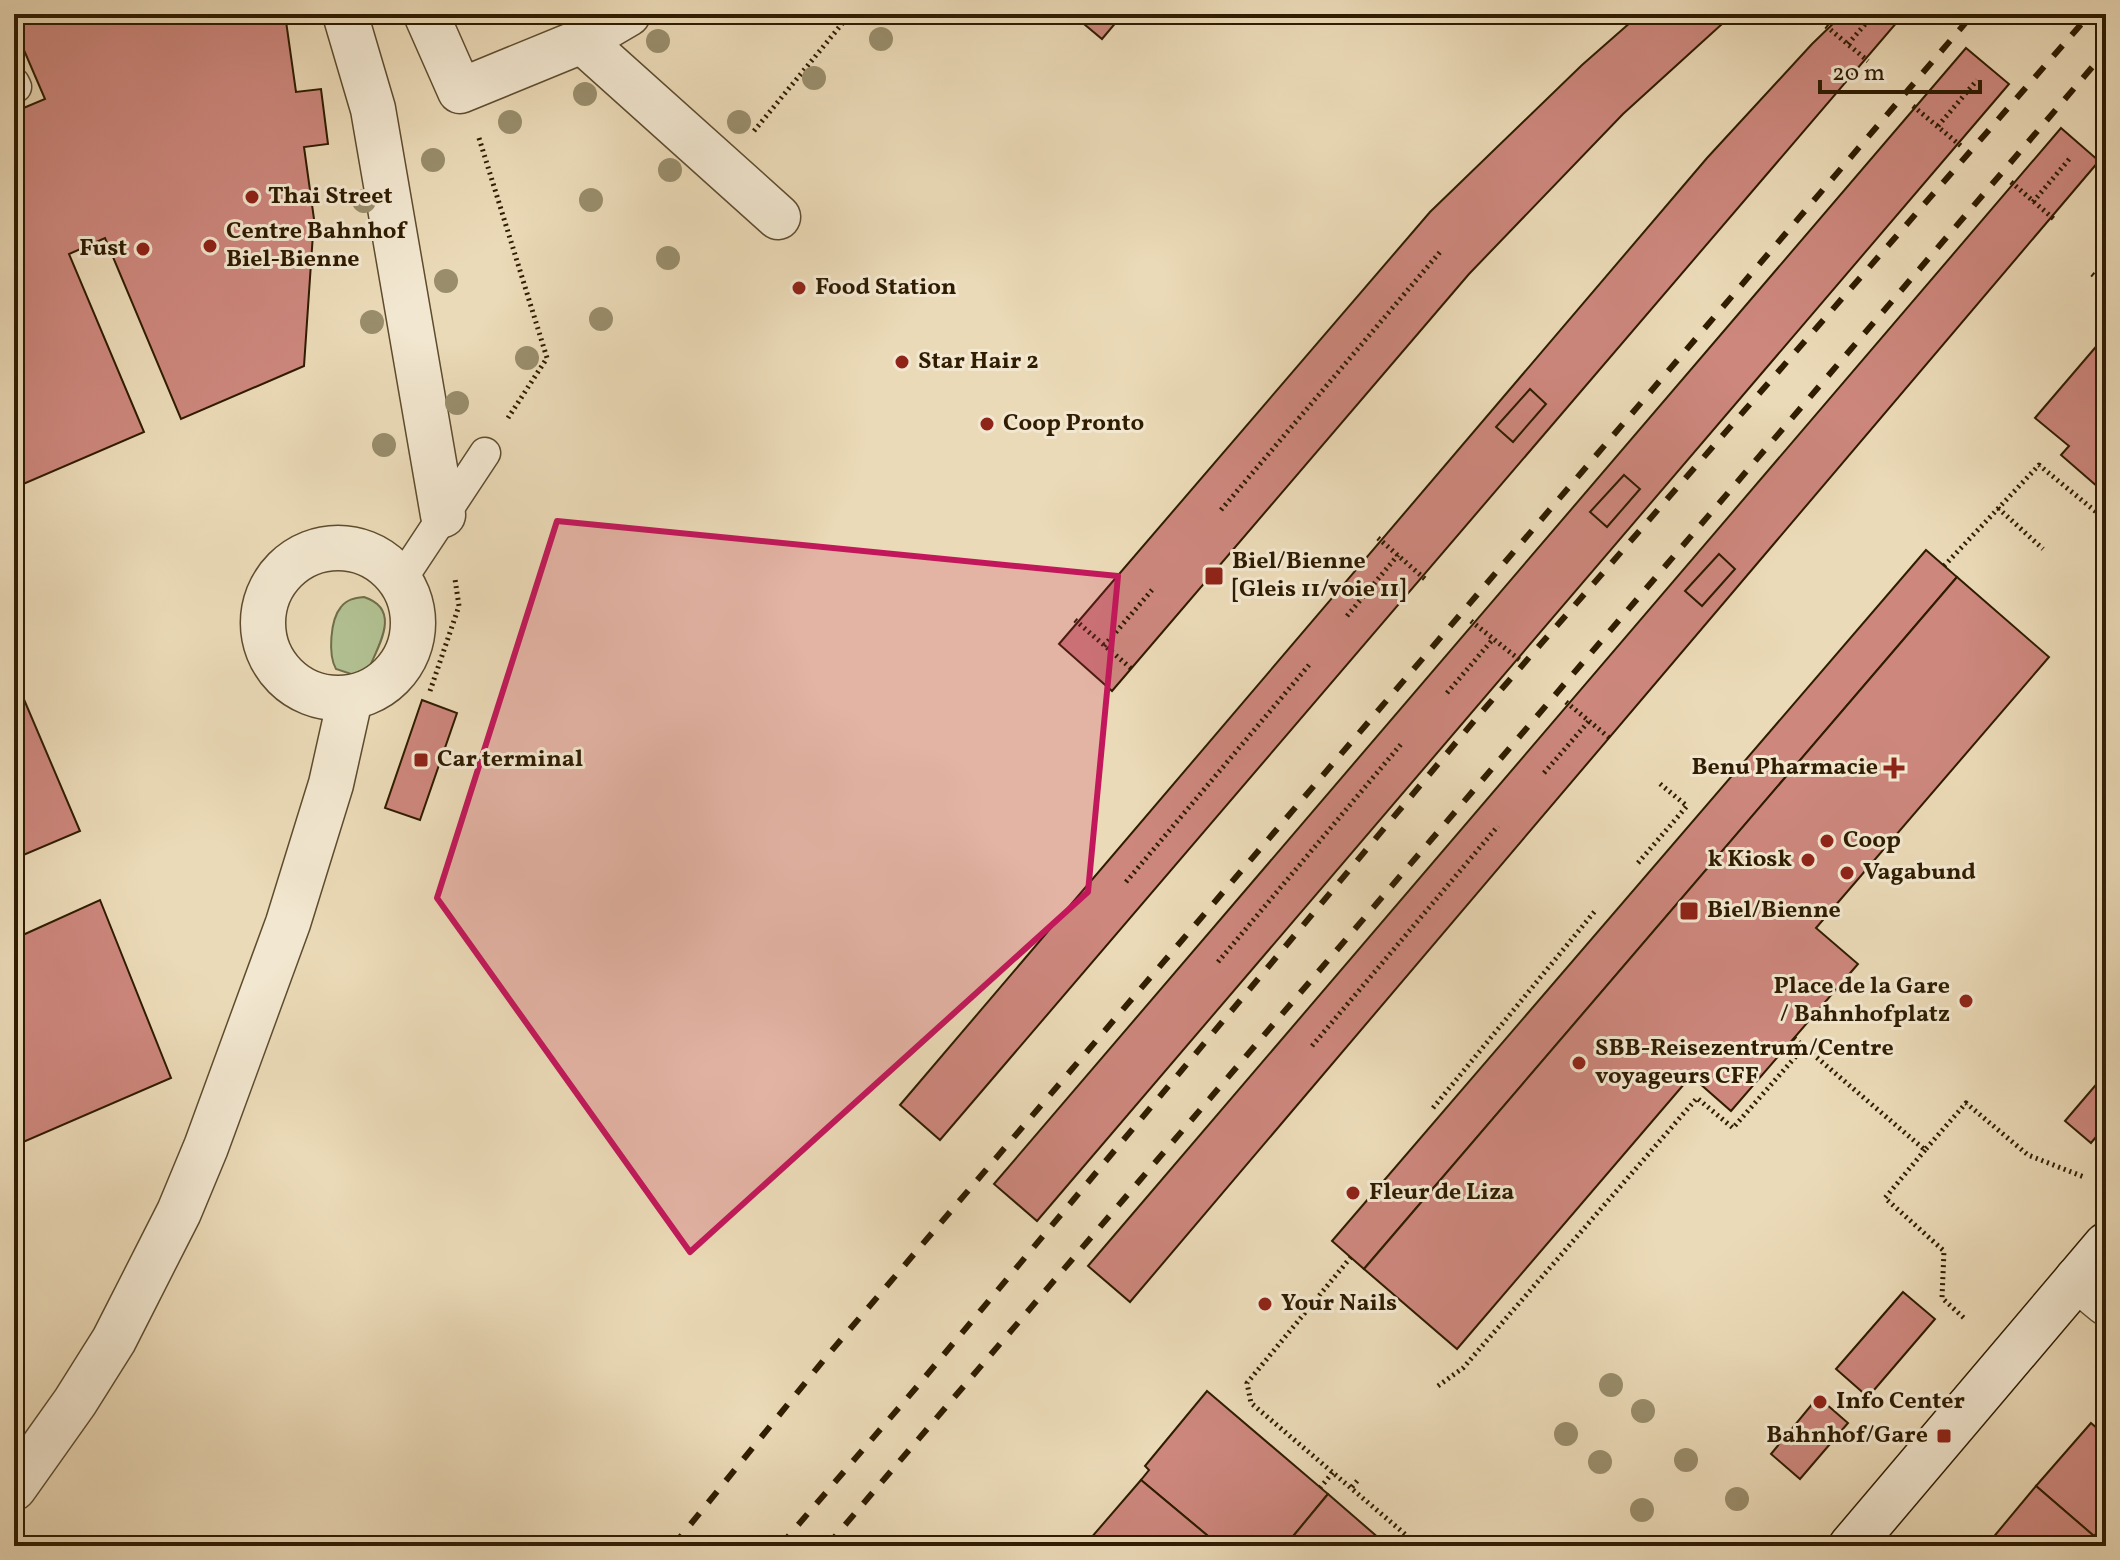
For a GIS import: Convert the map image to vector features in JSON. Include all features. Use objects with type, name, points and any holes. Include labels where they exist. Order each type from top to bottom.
[{"type":"street","points":[[345,14],[373,109],[443,515]]},
{"type":"street","points":[[426,14],[460,91],[582,41],[628,14]]},
{"type":"street","points":[[582,41],[778,217]]},
{"type":"street","points":[[343,547],[365,552],[385,564],[401,580],[411,603],[414,629],[408,653],[394,675],[374,690],[350,699],[327,699],[305,692],[286,678],[272,660],[264,638],[263,615],[269,593],[280,573],[298,559],[320,549],[343,547]]},
{"type":"street","points":[[14,1488],[114,1340],[179,1212],[206,1147],[292,909],[331,784],[350,699]]},
{"type":"street","points":[[1851,1546],[2091,1291],[2106,1245]]},
{"type":"lane","points":[[401,580],[485,453]]},
{"type":"path","points":[[724,168],[850,14]]},
{"type":"path","points":[[1848,44],[1874,14]]},
{"type":"path","points":[[1826,26],[1868,61]]},
{"type":"path","points":[[1938,126],[1977,80]]},
{"type":"path","points":[[460,91],[478,133],[547,358],[485,453]]},
{"type":"path","points":[[1913,106],[1961,146]]},
{"type":"path","points":[[2033,202],[2071,157]]},
{"type":"path","points":[[2011,182],[2055,220]]},
{"type":"path","points":[[1221,510],[1440,252]]},
{"type":"path","points":[[2092,274],[2106,286]]},
{"type":"path","points":[[1944,566],[2039,465],[2106,520]]},
{"type":"path","points":[[1998,508],[2043,549]]},
{"type":"path","points":[[430,691],[459,606],[443,515]]},
{"type":"path","points":[[1378,538],[1425,579]]},
{"type":"path","points":[[1347,616],[1398,555]]},
{"type":"path","points":[[1104,646],[1152,590]]},
{"type":"path","points":[[1075,620],[1134,671]]},
{"type":"path","points":[[1471,621],[1521,661]]},
{"type":"path","points":[[1447,693],[1493,639]]},
{"type":"path","points":[[1126,882],[1309,665]]},
{"type":"path","points":[[1566,702],[1612,740]]},
{"type":"path","points":[[1544,773],[1589,721]]},
{"type":"path","points":[[1218,962],[1402,743]]},
{"type":"path","points":[[1638,863],[1687,806],[1659,783]]},
{"type":"path","points":[[1312,1046],[1498,826]]},
{"type":"path","points":[[1433,1108],[1595,911]]},
{"type":"path","points":[[1794,1038],[1925,1150]]},
{"type":"path","points":[[1438,1386],[1463,1368],[1697,1098],[1733,1128],[1804,1047]]},
{"type":"path","points":[[1964,1318],[1942,1298],[1944,1251],[1885,1198],[1925,1150],[1966,1103],[2028,1155],[2084,1177]]},
{"type":"path","points":[[1351,1257],[1247,1383],[1251,1403],[1419,1546]]},
{"type":"path","points":[[1320,1488],[1334,1471]]},
{"type":"path","points":[[1352,1487],[1358,1480]]},
{"type":"highlighted area","points":[[557,521],[1118,576],[1088,892],[690,1252],[437,898]]},
{"type":"green space","points":[[364,597],[382,610],[384,628],[369,668],[354,675],[336,669],[333,663],[332,629],[343,604]]},
{"type":"building","name":"Centre Bahnhof Biel-Bienne","points":[[14,14],[285,14],[296,92],[321,89],[328,144],[304,147],[314,219],[304,366],[181,419],[105,238],[69,254],[144,432],[14,488],[14,112],[45,99],[14,27]]},
{"type":"building","points":[[1072,14],[1123,14],[1102,39]]},
{"type":"building","points":[[1640,14],[1733,14],[1623,114],[1469,274],[1112,691],[1059,644],[1430,212],[1582,65]]},
{"type":"building","points":[[1843,14],[1904,14],[940,1140],[900,1105],[1707,158]]},
{"type":"building","points":[[1966,48],[2009,84],[1037,1221],[994,1184]]},
{"type":"building","points":[[2061,128],[2099,161],[1130,1302],[1088,1266]]},
{"type":"building","points":[[2106,335],[2106,494],[2061,455],[2069,446],[2035,418]]},
{"type":"building","points":[[1530,389],[1546,404],[1513,442],[1496,427]]},
{"type":"building","points":[[1624,475],[1640,489],[1607,527],[1590,512]]},
{"type":"building","points":[[1926,550],[1957,577],[1364,1269],[1332,1241]]},
{"type":"building","points":[[1719,554],[1735,569],[1702,606],[1685,591]]},
{"type":"building","points":[[1957,577],[2049,657],[1816,928],[1858,964],[1731,1111],[1691,1076],[1457,1349],[1364,1269]]},
{"type":"building","points":[[14,676],[80,831],[14,859]]},
{"type":"building","points":[[422,700],[457,713],[420,820],[385,808]]},
{"type":"building","points":[[100,900],[171,1078],[14,1146],[14,939]]},
{"type":"building","points":[[2106,1073],[2106,1125],[2091,1143],[2065,1121]]},
{"type":"building","points":[[1903,1292],[1935,1319],[1868,1397],[1836,1369]]},
{"type":"building","points":[[1207,1391],[1328,1494],[1285,1546],[1220,1546],[1141,1480],[1149,1470],[1145,1466]]},
{"type":"building","points":[[1818,1397],[1848,1423],[1800,1479],[1771,1454]]},
{"type":"building","points":[[2091,1423],[2106,1436],[2106,1529],[2103,1526],[2094,1536],[2036,1486]]},
{"type":"building","points":[[1141,1480],[1220,1546],[1084,1546]]},
{"type":"building","points":[[2036,1486],[2094,1536],[2085,1546],[1986,1546]]},
{"type":"building","points":[[1328,1494],[1388,1546],[1285,1546]]},
{"type":"railway","points":[[673,1546],[827,1356],[1973,14]]},
{"type":"railway","points":[[780,1546],[1479,715],[2090,14]]},
{"type":"railway","points":[[827,1546],[2106,51]]},
{"type":"place","name":"Thai Street","points":[[252,197]]},
{"type":"place","name":"Centre Bahnhof Biel-Bienne","points":[[210,246]]},
{"type":"place","name":"Fust","points":[[143,249]]},
{"type":"place","name":"Food Station","points":[[799,288]]},
{"type":"place","name":"Star Hair 2","points":[[902,362]]},
{"type":"place","name":"Coop Pronto","points":[[987,424]]},
{"type":"place","name":"Biel/Bienne [Gleis 11/voie 11]","points":[[1214,576]]},
{"type":"place","name":"Car terminal","points":[[421,760]]},
{"type":"place","name":"Benu Pharmacie","points":[[1894,768]]},
{"type":"place","name":"Coop","points":[[1827,841]]},
{"type":"place","name":"k Kiosk","points":[[1808,860]]},
{"type":"place","name":"Vagabund","points":[[1847,873]]},
{"type":"place","name":"Biel/Bienne","points":[[1689,911]]},
{"type":"place","name":"Place de la Gare / Bahnhofplatz","points":[[1966,1001]]},
{"type":"place","name":"SBB-Reisezentrum/Centre voyageurs CFF","points":[[1579,1063]]},
{"type":"place","name":"Fleur de Liza","points":[[1353,1193]]},
{"type":"place","name":"Your Nails","points":[[1265,1304]]},
{"type":"place","name":"Info Center","points":[[1820,1402]]},
{"type":"place","name":"Bahnhof/Gare","points":[[1944,1436]]}]
